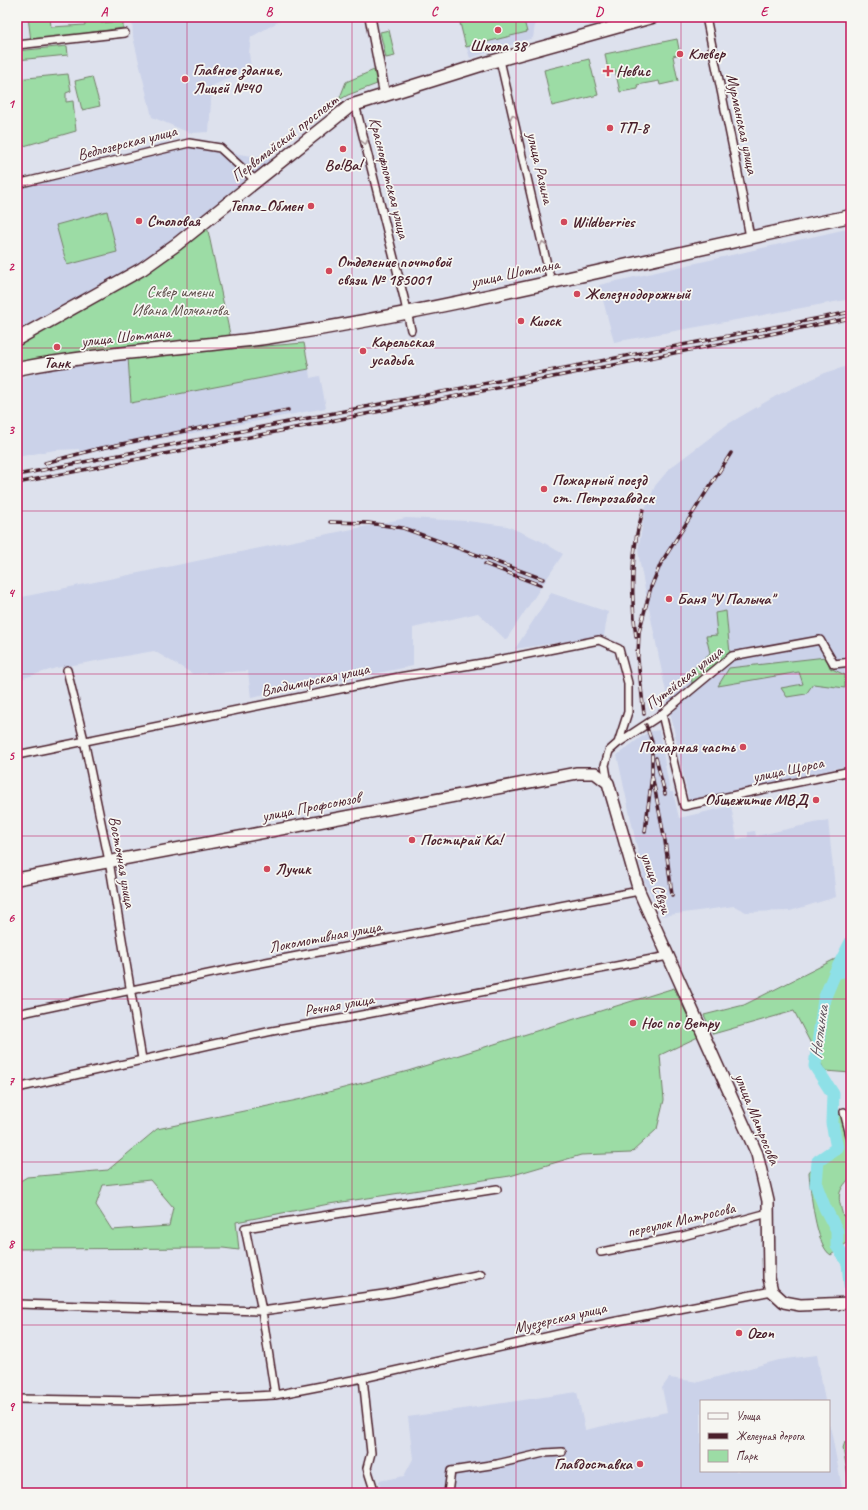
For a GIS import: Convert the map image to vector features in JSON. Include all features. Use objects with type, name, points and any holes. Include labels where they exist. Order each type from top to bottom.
[{"type":"main road","name":"Первомайский проспект","points":[[17,339],[142,269],[177,244],[350,106],[500,60],[652,17]]},
{"type":"main road","name":"улица Шотмана","points":[[17,369],[59,361],[270,338],[408,312],[551,282],[851,216]]},
{"type":"main road","name":"улица Профсоюзов","points":[[17,878],[109,862],[577,773],[594,773],[608,783]]},
{"type":"main road","name":"улица Связи","points":[[608,783],[639,891],[683,991]]},
{"type":"main road","name":"улица Матросова","points":[[683,991],[708,1043],[757,1154],[768,1201],[769,1278],[772,1291]]},
{"type":"main road","points":[[772,1291],[784,1302],[800,1305],[848,1304]]},
{"type":"street","name":"Краснофлотская улица","points":[[370,17],[385,96]]},
{"type":"street","name":"Мурманская улица","points":[[706,17],[750,237]]},
{"type":"street","points":[[17,45],[124,33]]},
{"type":"street","name":"улица Разина","points":[[500,60],[551,282]]},
{"type":"street","name":"Краснофлотская улица","points":[[355,104],[408,312],[411,330]]},
{"type":"street","name":"Ведлозерская улица","points":[[17,184],[188,143],[220,148],[256,181]]},
{"type":"street","name":"Владимирская улица","points":[[17,755],[84,740],[398,677],[488,662],[599,640],[619,649],[628,683],[628,712],[618,743]]},
{"type":"street","name":"Путейская улица","points":[[608,783],[605,765],[609,751],[618,743],[662,714],[732,656],[820,640],[834,664],[851,662]]},
{"type":"street","name":"Восточная улица","points":[[67,670],[84,740],[109,862],[129,990],[142,1059]]},
{"type":"street","name":"улица Щорса","points":[[662,714],[684,806],[851,771]]},
{"type":"street","name":"Локомотивная улица","points":[[17,1014],[276,960],[639,891]]},
{"type":"street","name":"Речная улица","points":[[17,1088],[272,1031],[369,1014],[668,956]]},
{"type":"street","points":[[844,1112],[851,1139]]},
{"type":"street","points":[[275,1395],[262,1311],[245,1228],[497,1189]]},
{"type":"street","name":"переулок Матросова","points":[[600,1252],[683,1236],[768,1213]]},
{"type":"street","points":[[17,1304],[262,1311],[391,1293],[482,1274]]},
{"type":"street","name":"Муезерская улица","points":[[17,1399],[141,1401],[275,1395],[363,1378],[612,1322],[772,1291]]},
{"type":"street","points":[[363,1378],[371,1453],[367,1468],[375,1493]]},
{"type":"street","points":[[448,1493],[451,1471],[497,1464],[544,1453],[562,1452]]},
{"type":"shaded area","name":"Главное здание, Лицей №40","points":[[132,17],[287,17],[251,37],[249,53],[251,68],[212,86],[209,132],[190,133],[152,117],[133,37]]},
{"type":"shaded area","name":"Школа 38","points":[[457,17],[536,17],[533,38],[470,58]]},
{"type":"shaded area","points":[[164,143],[272,159],[142,263],[17,330],[17,180]]},
{"type":"shaded area","points":[[851,228],[851,299],[614,342],[599,285]]},
{"type":"shaded area","points":[[128,357],[131,403],[309,369],[310,378],[320,376],[326,408],[80,454],[79,449],[55,450],[17,457],[17,379],[39,372]]},
{"type":"shaded area","points":[[851,365],[851,765],[689,801],[640,564],[638,550],[645,510],[655,486],[670,468],[728,424],[776,396],[825,373]]},
{"type":"shaded area","points":[[406,518],[467,521],[507,526],[541,541],[563,554],[506,640],[478,613],[413,628],[413,666],[251,698],[248,671],[193,674],[154,651],[56,668],[17,680],[17,598]]},
{"type":"shaded area","points":[[551,593],[608,612],[604,636],[515,649]]},
{"type":"shaded area","points":[[659,730],[670,792],[673,792],[679,818],[731,806],[737,839],[748,837],[748,832],[755,831],[756,836],[828,820],[836,897],[790,911],[746,912],[734,906],[662,916],[660,907],[654,901],[644,880],[617,755],[648,732]]},
{"type":"shaded area","points":[[817,1355],[825,1400],[700,1400],[700,1472],[830,1472],[830,1425],[843,1493],[381,1493],[379,1481],[404,1476],[413,1459],[408,1417],[577,1392],[585,1430],[667,1412],[662,1388],[669,1378],[699,1382],[779,1360]]},
{"type":"green space","points":[[28,17],[50,17],[51,27],[85,25],[84,17],[100,17],[101,23],[123,21],[123,28],[86,33],[86,35],[31,41]]},
{"type":"green space","name":"Школа 38","points":[[482,17],[523,17],[527,32],[466,47],[460,23]]},
{"type":"green space","points":[[389,30],[395,56],[386,58],[380,32]]},
{"type":"green space","points":[[677,39],[680,54],[673,56],[678,81],[660,85],[659,81],[637,85],[638,89],[620,92],[615,70],[608,71],[605,54]]},
{"type":"green space","points":[[67,46],[68,55],[17,60],[17,51]]},
{"type":"green space","points":[[589,59],[598,95],[552,106],[544,70]]},
{"type":"green space","points":[[374,70],[377,84],[339,100],[346,82]]},
{"type":"green space","points":[[68,74],[71,91],[66,93],[66,102],[73,101],[76,131],[17,148],[17,79]]},
{"type":"green space","points":[[92,77],[100,106],[82,110],[75,81]]},
{"type":"green space","points":[[107,211],[117,252],[67,265],[56,225]]},
{"type":"green space","name":"Сквер имени Ивана Молчанова","points":[[207,226],[231,339],[17,363],[17,346],[147,273]]},
{"type":"green space","points":[[304,343],[309,369],[131,403],[128,357]]},
{"type":"green space","points":[[726,611],[730,654],[692,684],[691,671],[710,653],[706,636],[717,635],[715,613]]},
{"type":"green space","points":[[826,657],[830,668],[845,675],[845,688],[813,684],[806,694],[787,697],[781,688],[803,684],[799,672],[718,686],[729,668]]},
{"type":"green space","points":[[851,951],[851,1073],[825,1071],[794,1011],[713,1034],[704,1015],[744,1005]]},
{"type":"green space","points":[[674,988],[698,1037],[660,1055],[664,1100],[657,1129],[631,1153],[581,1155],[510,1176],[329,1204],[236,1222],[239,1250],[223,1248],[17,1249],[17,1183],[27,1177],[108,1170],[157,1129],[302,1099],[408,1071]],"holes":[[[150,1180],[173,1207],[169,1226],[112,1230],[96,1205],[103,1185]]]},
{"type":"green space","points":[[839,1114],[842,1117],[851,1149],[851,1177],[843,1187],[839,1199],[843,1216],[851,1215],[851,1240],[831,1255],[821,1241],[818,1230],[812,1204],[809,1172],[811,1169],[841,1150],[834,1118]]},
{"type":"green space","points":[[845,1442],[851,1442],[851,1481],[849,1481],[843,1448]]},
{"type":"waterway","name":"Неглинка","points":[[851,942],[824,999],[815,1066],[833,1094],[832,1123],[837,1148],[818,1161],[816,1185],[825,1208],[837,1231],[837,1246],[848,1263],[851,1295]]},
{"type":"waterway","points":[[835,973],[851,969]]},
{"type":"railway","points":[[17,475],[851,312]]},
{"type":"railway","points":[[17,483],[851,318]]},
{"type":"railway","points":[[45,463],[97,449],[288,410]]},
{"type":"railway","points":[[638,656],[639,632],[651,587],[661,563],[731,453]]},
{"type":"railway","points":[[636,637],[633,601],[633,564],[634,552],[643,510]]},
{"type":"railway","points":[[330,522],[368,523],[403,528],[543,579]]},
{"type":"railway","points":[[485,564],[540,585]]},
{"type":"railway","points":[[637,651],[644,714]]},
{"type":"railway","points":[[645,832],[652,775],[652,742],[646,725]]},
{"type":"railway","points":[[656,758],[665,794]]},
{"type":"railway","points":[[652,775],[665,841],[672,895]]},
{"type":"place","name":"Школа 38","points":[[498,30]]},
{"type":"place","name":"Клевер","points":[[680,54]]},
{"type":"place","name":"Невис","points":[[608,71]]},
{"type":"place","name":"Главное здание, Лицей №40","points":[[185,79]]},
{"type":"place","name":"ТП-8","points":[[610,128]]},
{"type":"place","name":"Во!Ва!","points":[[343,149]]},
{"type":"place","name":"Тепло_Обмен","points":[[311,206]]},
{"type":"place","name":"Столовая","points":[[139,221]]},
{"type":"place","name":"Wildberries","points":[[564,222]]},
{"type":"place","name":"Отделение почтовой связи № 185001","points":[[329,271]]},
{"type":"place","name":"Железнодорожный","points":[[577,294]]},
{"type":"place","name":"Киоск","points":[[521,321]]},
{"type":"place","name":"Танк","points":[[57,347]]},
{"type":"place","name":"Карельская усадьба","points":[[363,351]]},
{"type":"place","name":"Пожарный поезд ст. Петрозаводск","points":[[544,489]]},
{"type":"place","name":"Баня \"У Палыча\"","points":[[669,599]]},
{"type":"place","name":"Пожарная часть","points":[[743,747]]},
{"type":"place","name":"Общежитие МВД","points":[[816,800]]},
{"type":"place","name":"Постирай Ка!","points":[[412,840]]},
{"type":"place","name":"Лучик","points":[[267,869]]},
{"type":"place","name":"Нос по Ветру","points":[[633,1023]]},
{"type":"place","name":"Ozon","points":[[739,1333]]},
{"type":"place","name":"Главдоставка","points":[[640,1464]]}]
